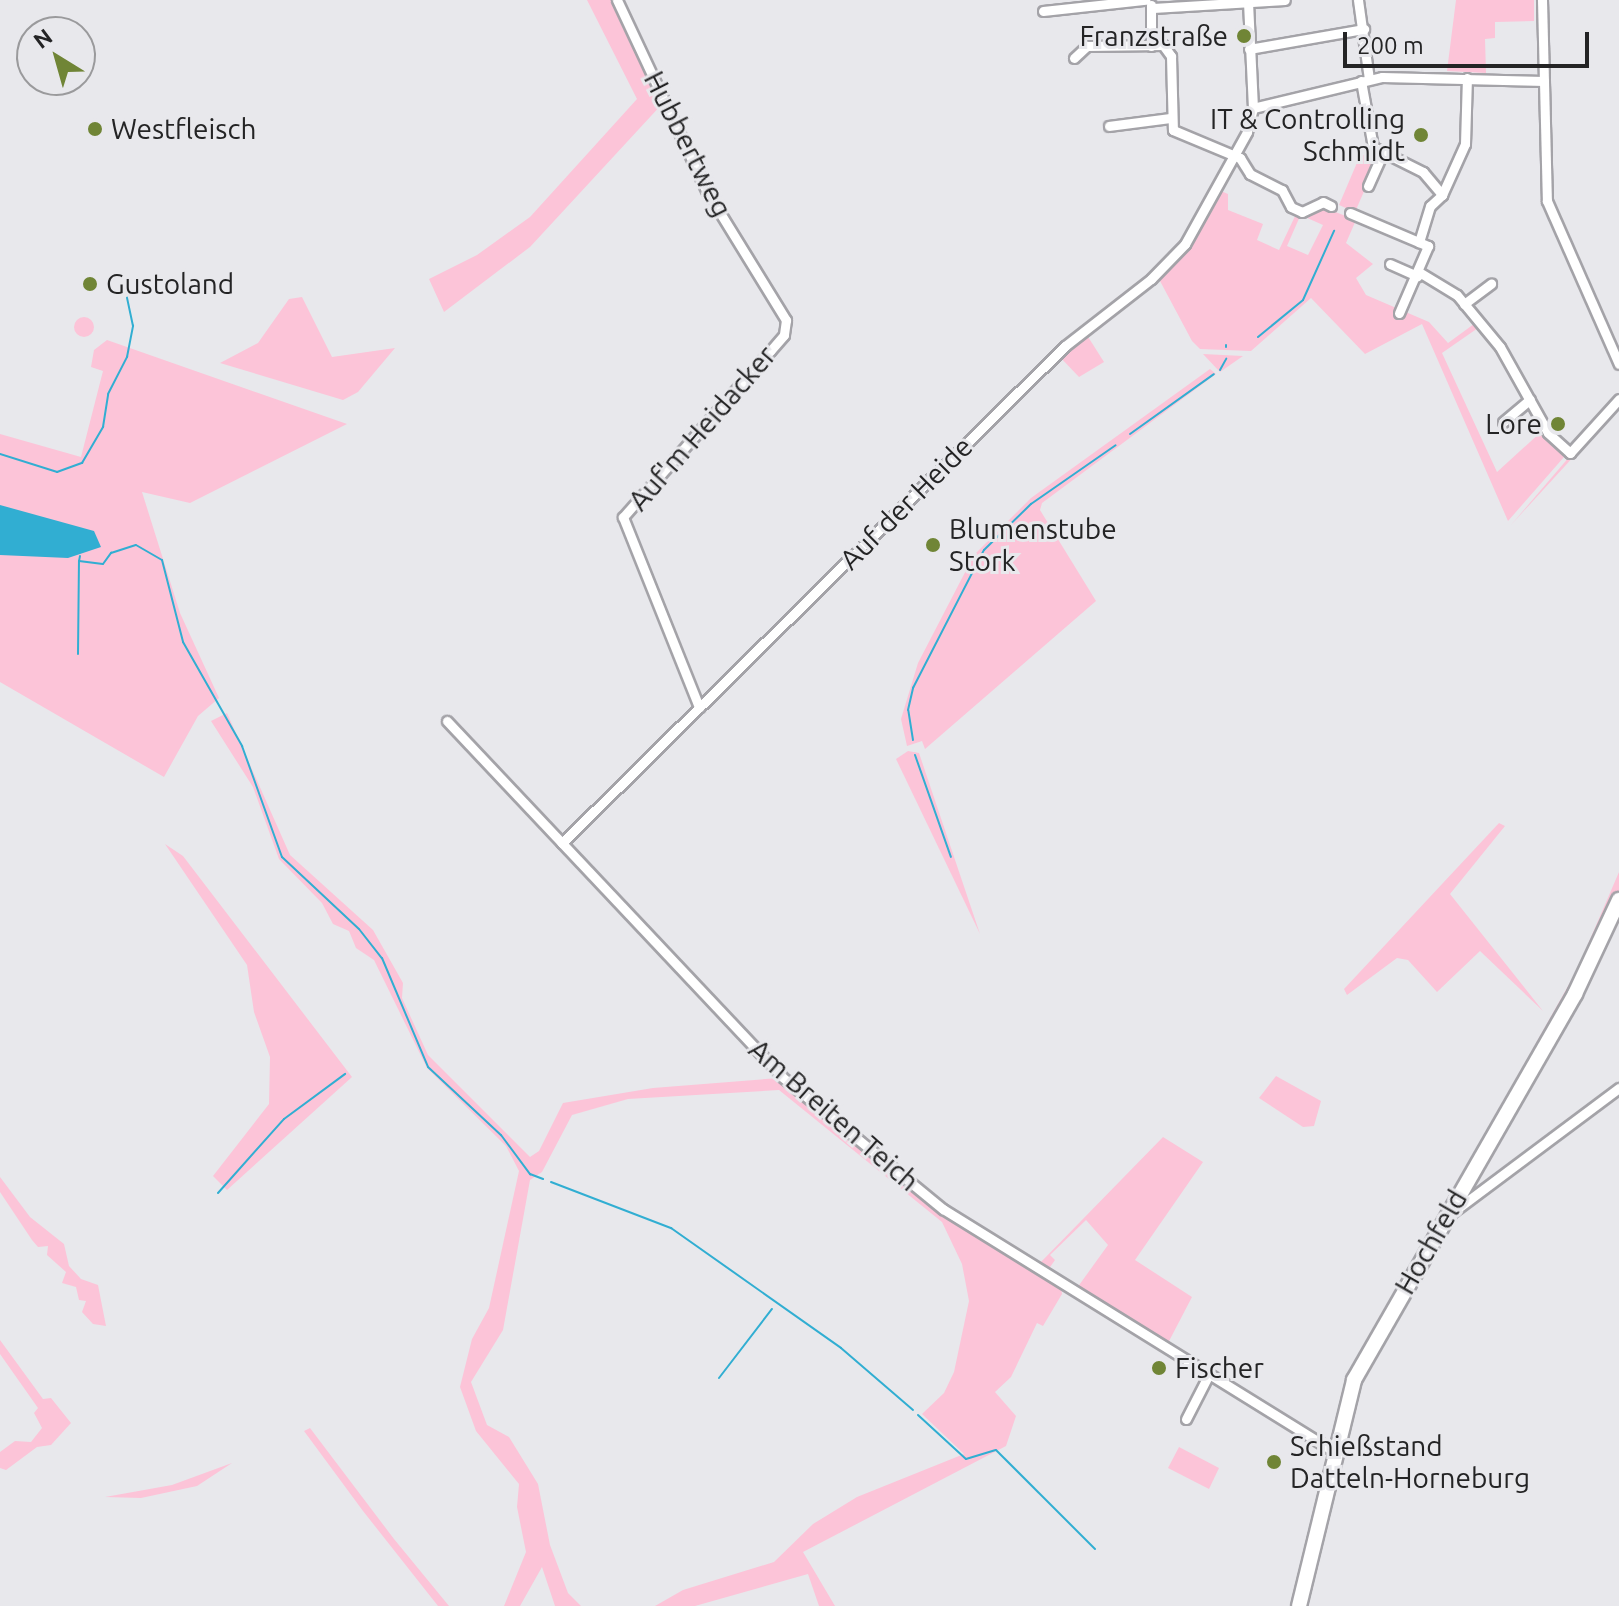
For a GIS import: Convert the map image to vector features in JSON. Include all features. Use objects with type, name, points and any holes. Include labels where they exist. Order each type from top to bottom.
[{"type":"street","name":"Hubbertweg","points":[[617,0],[706,190],[767,284]]},
{"type":"street","points":[[1043,11],[1149,3],[1285,0]]},
{"type":"street","points":[[1358,0],[1364,29],[1365,80],[1373,147],[1423,172],[1442,195]]},
{"type":"street","points":[[1542,0],[1549,209],[1619,364]]},
{"type":"street","points":[[1149,3],[1151,46]]},
{"type":"street","points":[[1248,3],[1253,108],[1365,80],[1467,78],[1544,81]]},
{"type":"street","points":[[1249,49],[1364,29]]},
{"type":"street","points":[[1074,58],[1087,46],[1163,45],[1171,56],[1171,118],[1178,134],[1234,155],[1250,174],[1282,190],[1291,207],[1302,212],[1323,202],[1331,206]]},
{"type":"street","points":[[1419,242],[1430,206],[1442,195],[1465,144],[1467,78]]},
{"type":"street","name":"Auf der Heide","points":[[562,843],[1065,346],[1171,260],[1197,228],[1234,155],[1253,108]]},
{"type":"street","points":[[1109,126],[1171,118]]},
{"type":"street","points":[[1368,186],[1383,153]]},
{"type":"street","points":[[1350,213],[1419,242],[1429,250],[1399,313]]},
{"type":"street","points":[[1390,264],[1450,288],[1500,347],[1548,433],[1570,453],[1619,399]]},
{"type":"street","name":"Auf'm Heidacker","points":[[699,707],[623,517],[784,335],[785,315],[767,284]]},
{"type":"street","points":[[1464,304],[1491,284]]},
{"type":"street","points":[[1503,422],[1530,399]]},
{"type":"street","name":"Am Breiten Teich","points":[[447,721],[805,1095],[943,1209],[1208,1376],[1334,1451]]},
{"type":"street","name":"Hochfeld","points":[[1299,1606],[1334,1451],[1354,1380],[1589,969],[1619,900]]},
{"type":"street","points":[[1447,1216],[1619,1088]]},
{"type":"street","points":[[1186,1419],[1208,1376]]},
{"type":"shaded area","points":[[587,0],[614,0],[663,103],[530,247],[444,312],[429,279],[477,255],[530,217],[637,99]]},
{"type":"shaded area","points":[[1456,0],[1534,0],[1534,21],[1495,22],[1495,38],[1485,39],[1486,73],[1447,71]]},
{"type":"shaded area","points":[[1370,151],[1380,155],[1355,212],[1339,205],[1359,158]]},
{"type":"shaded area","points":[[1221,191],[1228,194],[1228,210],[1263,224],[1257,240],[1279,250],[1297,212],[1301,214],[1287,246],[1308,255],[1323,225],[1305,217],[1308,212],[1320,206],[1356,220],[1346,243],[1373,264],[1356,278],[1366,295],[1429,322],[1448,343],[1474,324],[1478,328],[1442,353],[1497,472],[1542,431],[1564,457],[1508,521],[1422,324],[1365,354],[1311,298],[1251,351],[1200,349],[1192,341],[1160,281],[1200,230]]},
{"type":"shaded area","points":[[302,297],[332,357],[395,348],[358,392],[343,400],[220,363],[258,343],[289,299]]},
{"type":"shaded area","points":[[84,317],[91,320],[94,327],[91,334],[84,337],[77,334],[74,327],[77,320]]},
{"type":"shaded area","points":[[1085,332],[1104,362],[1079,377],[1059,356]]},
{"type":"shaded area","points":[[107,340],[347,424],[190,503],[142,492],[180,613],[219,698],[198,716],[164,777],[0,682],[0,434],[81,457],[103,371],[91,367],[94,350]]},
{"type":"shaded area","points":[[1203,354],[1243,356],[1220,372]]},
{"type":"shaded area","points":[[1210,369],[1216,374],[1042,503],[1040,510],[1096,601],[925,749],[922,741],[907,746],[901,719],[918,663],[974,555],[1031,498]]},
{"type":"shaded area","points":[[1619,402],[1619,407],[1511,525],[1570,456]]},
{"type":"shaded area","points":[[227,713],[290,855],[373,930],[403,983],[402,998],[428,1055],[530,1157],[539,1151],[563,1103],[653,1088],[779,1078],[942,1210],[1061,1286],[1062,1294],[1043,1326],[1037,1323],[1011,1377],[995,1392],[1016,1416],[1006,1446],[803,1552],[835,1606],[819,1606],[808,1574],[695,1606],[655,1606],[683,1590],[774,1562],[813,1524],[857,1497],[964,1454],[922,1414],[944,1393],[954,1372],[969,1301],[962,1264],[942,1222],[779,1090],[628,1099],[572,1115],[542,1172],[530,1180],[503,1330],[471,1382],[487,1425],[509,1437],[538,1484],[550,1545],[568,1593],[581,1606],[555,1606],[542,1567],[520,1606],[504,1606],[526,1552],[517,1507],[519,1484],[476,1431],[460,1387],[472,1339],[489,1308],[519,1171],[506,1146],[427,1068],[374,960],[356,948],[349,931],[333,924],[322,903],[279,859],[253,787],[211,721]]},
{"type":"shaded area","points":[[908,751],[919,753],[980,934],[896,759]]},
{"type":"shaded area","points":[[1499,823],[1505,826],[1450,894],[1543,1011],[1480,951],[1437,992],[1408,960],[1397,958],[1347,995],[1344,989]]},
{"type":"shaded area","points":[[165,844],[183,856],[352,1077],[227,1190],[213,1176],[269,1104],[270,1057],[254,1012],[247,965]]},
{"type":"shaded area","points":[[1619,872],[1619,922],[1584,994],[1467,1201],[1437,1219],[1576,972]]},
{"type":"shaded area","points":[[1276,1076],[1321,1101],[1314,1126],[1303,1127],[1259,1098]]},
{"type":"shaded area","points":[[1163,1137],[1203,1162],[1135,1260],[1192,1297],[1167,1345],[1077,1288],[1108,1245],[1086,1220],[1050,1255],[1055,1260],[1048,1270],[1039,1264]]},
{"type":"shaded area","points":[[0,1177],[30,1217],[64,1244],[69,1266],[81,1279],[98,1285],[106,1326],[93,1324],[82,1312],[86,1301],[79,1300],[76,1287],[62,1283],[66,1272],[47,1255],[48,1246],[38,1247],[32,1240],[0,1192]]},
{"type":"shaded area","points":[[0,1340],[43,1399],[51,1398],[71,1423],[51,1445],[37,1447],[6,1470],[0,1468],[0,1452],[15,1441],[31,1442],[42,1428],[34,1413],[38,1408],[0,1354]]},
{"type":"shaded area","points":[[310,1428],[449,1606],[438,1606],[363,1511],[304,1431]]},
{"type":"shaded area","points":[[1179,1447],[1219,1468],[1209,1489],[1168,1468]]},
{"type":"shaded area","points":[[232,1463],[197,1486],[141,1498],[105,1497],[172,1485]]},
{"type":"water","points":[[0,505],[94,531],[101,547],[68,558],[0,555]]},
{"type":"waterway","points":[[1258,337],[1303,300],[1334,231]]},
{"type":"waterway","points":[[0,454],[57,472],[82,463],[103,427],[108,394],[127,357],[133,326],[127,298]]},
{"type":"waterway","points":[[1220,370],[1226,359]]},
{"type":"waterway","points":[[1130,434],[1214,374]]},
{"type":"waterway","points":[[913,740],[908,710],[913,688],[984,550],[1031,504],[1116,445]]},
{"type":"waterway","points":[[80,556],[79,561],[103,564],[111,553],[136,545],[162,560],[183,642],[242,746],[282,857],[359,929],[382,958],[428,1067],[501,1135],[530,1174],[543,1179]]},
{"type":"waterway","points":[[78,654],[79,561]]},
{"type":"waterway","points":[[915,755],[951,857]]},
{"type":"waterway","points":[[218,1193],[284,1119],[345,1074]]},
{"type":"waterway","points":[[551,1182],[671,1228],[841,1348],[913,1410]]},
{"type":"waterway","points":[[719,1378],[772,1309]]},
{"type":"waterway","points":[[918,1415],[966,1459],[996,1450],[1095,1549]]},
{"type":"place","name":"Franzstraße","points":[[1244,36]]},
{"type":"place","name":"Westfleisch","points":[[95,129]]},
{"type":"place","name":"IT & Controlling Schmidt","points":[[1421,135]]},
{"type":"place","name":"Gustoland","points":[[90,284]]},
{"type":"place","name":"Lore","points":[[1558,424]]},
{"type":"place","name":"Blumenstube Stork","points":[[933,545]]},
{"type":"place","name":"Fischer","points":[[1159,1368]]},
{"type":"place","name":"Schießstand Datteln-Horneburg","points":[[1274,1462]]}]
